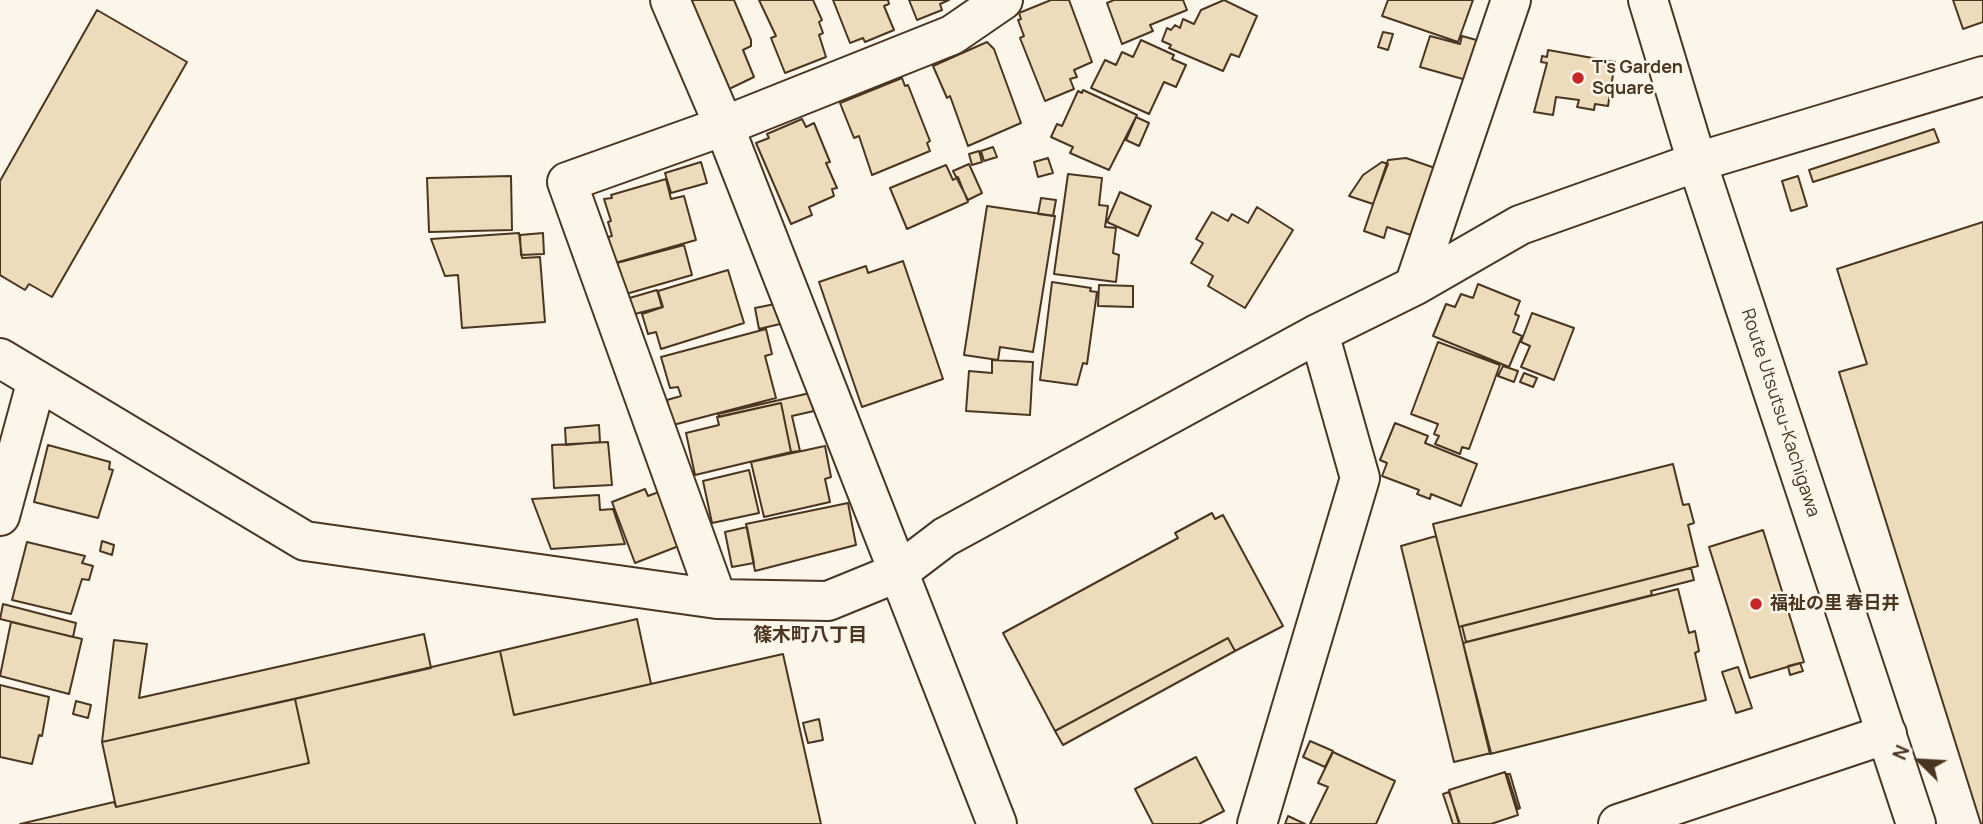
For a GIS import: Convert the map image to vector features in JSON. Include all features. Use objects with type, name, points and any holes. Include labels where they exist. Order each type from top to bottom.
[{"type":"street","points":[[670,0],[724,127],[998,824]]},
{"type":"street","points":[[717,599],[567,182],[724,127],[953,35],[1003,0]]},
{"type":"street","points":[[1414,286],[1511,0]]},
{"type":"street","name":"Route Utsutsu-Kachigawa","points":[[1648,0],[1697,162],[1916,824]]},
{"type":"street","points":[[0,358],[305,541],[717,599],[828,601],[900,572],[945,537],[1319,333],[1414,286],[1520,225],[1697,162],[1983,76]]},
{"type":"street","points":[[1257,824],[1360,478],[1319,333]]},
{"type":"street","points":[[0,516],[37,380]]},
{"type":"street","points":[[1618,824],[1887,734]]},
{"type":"building","points":[[685,0],[734,0],[751,40],[751,46],[743,50],[754,77],[729,89],[728,85],[723,86]]},
{"type":"building","points":[[759,0],[813,0],[822,20],[819,22],[823,33],[819,35],[826,57],[785,73],[771,38],[776,36]]},
{"type":"building","points":[[833,0],[888,0],[889,4],[884,6],[894,30],[865,42],[863,38],[850,43]]},
{"type":"building","points":[[909,0],[949,0],[940,4],[942,10],[917,20]]},
{"type":"building","points":[[1051,0],[1069,0],[1092,62],[1074,70],[1077,77],[1070,79],[1074,89],[1045,101],[1020,38],[1024,36],[1018,20],[1021,19],[1019,13]]},
{"type":"building","points":[[1114,0],[1183,0],[1187,10],[1150,25],[1153,31],[1122,44],[1107,3]]},
{"type":"building","points":[[1224,0],[1257,16],[1239,57],[1231,54],[1223,71],[1169,48],[1171,45],[1162,41],[1167,28],[1171,30],[1175,25],[1180,28],[1183,19],[1194,24],[1201,10]]},
{"type":"building","points":[[1388,0],[1473,0],[1458,42],[1382,16]]},
{"type":"building","points":[[1953,0],[1983,0],[1983,22],[1963,29]]},
{"type":"building","points":[[97,10],[187,62],[52,297],[29,284],[25,290],[0,275],[0,181]]},
{"type":"building","points":[[1383,32],[1393,34],[1388,50],[1378,47]]},
{"type":"building","points":[[1430,36],[1460,44],[1462,36],[1480,41],[1470,81],[1420,67]]},
{"type":"building","points":[[1141,40],[1174,55],[1172,59],[1186,65],[1176,87],[1164,82],[1149,114],[1091,88],[1105,60],[1116,65],[1122,52],[1133,57]]},
{"type":"building","points":[[987,42],[994,49],[1021,123],[968,146],[950,96],[947,98],[933,66]]},
{"type":"building","name":"T's Garden Square","points":[[1548,50],[1615,62],[1608,106],[1595,104],[1594,110],[1577,107],[1579,100],[1556,97],[1553,115],[1534,112],[1547,63],[1541,62],[1542,56],[1547,57]]},
{"type":"building","points":[[902,78],[905,86],[908,85],[930,141],[927,143],[930,151],[872,175],[859,136],[854,138],[840,103]]},
{"type":"building","points":[[1083,90],[1137,115],[1109,170],[1070,153],[1073,147],[1051,137],[1057,124],[1062,126],[1078,91],[1082,93]]},
{"type":"building","points":[[1136,117],[1149,123],[1139,146],[1126,140]]},
{"type":"building","points":[[802,119],[806,127],[814,123],[837,188],[832,189],[834,196],[809,207],[812,215],[791,224],[756,143],[769,138],[767,134]]},
{"type":"building","points":[[1934,129],[1939,142],[1813,182],[1809,170]]},
{"type":"building","points":[[993,147],[997,157],[984,161],[981,151]]},
{"type":"building","points":[[979,151],[982,162],[972,165],[969,154]]},
{"type":"building","points":[[1048,158],[1053,173],[1038,177],[1034,162]]},
{"type":"building","points":[[1406,158],[1435,168],[1411,235],[1387,227],[1384,238],[1364,231],[1388,160]]},
{"type":"building","points":[[701,162],[707,183],[671,193],[665,173]]},
{"type":"building","points":[[1382,162],[1388,164],[1373,204],[1349,196],[1363,175]]},
{"type":"building","points":[[969,164],[982,193],[968,200],[953,171]]},
{"type":"building","points":[[946,165],[953,180],[958,177],[968,202],[907,229],[890,188]]},
{"type":"building","points":[[1068,174],[1102,178],[1099,205],[1108,206],[1105,227],[1116,228],[1113,253],[1119,255],[1116,282],[1054,274]]},
{"type":"building","points":[[511,176],[512,230],[429,232],[427,178]]},
{"type":"building","points":[[1798,176],[1807,206],[1791,211],[1782,181]]},
{"type":"building","points":[[666,179],[671,199],[684,196],[696,240],[615,263],[608,237],[612,236],[608,222],[611,221],[604,199]]},
{"type":"building","points":[[1120,192],[1151,206],[1138,236],[1107,222]]},
{"type":"building","points":[[1041,198],[1056,200],[1053,216],[1038,214]]},
{"type":"building","points":[[987,206],[1055,216],[1033,352],[1000,347],[998,360],[964,355]]},
{"type":"building","points":[[1257,207],[1293,230],[1245,308],[1208,286],[1213,276],[1191,263],[1203,243],[1196,239],[1212,212],[1228,221],[1232,214],[1248,223]]},
{"type":"building","points":[[1983,222],[1981,824],[1839,372],[1867,364],[1837,269]]},
{"type":"building","points":[[519,233],[522,258],[540,257],[545,322],[462,328],[458,275],[445,276],[431,239]]},
{"type":"building","points":[[543,233],[544,254],[521,255],[520,235]]},
{"type":"building","points":[[684,245],[692,275],[626,294],[617,263]]},
{"type":"building","points":[[903,261],[943,379],[862,407],[819,282],[866,266],[868,273]]},
{"type":"building","points":[[728,270],[744,323],[661,349],[656,332],[648,334],[642,314],[663,307],[658,291]]},
{"type":"building","points":[[1052,282],[1091,288],[1090,291],[1097,292],[1087,364],[1083,363],[1077,385],[1040,380]]},
{"type":"building","points":[[1478,284],[1520,301],[1515,314],[1519,316],[1513,332],[1522,336],[1509,367],[1433,336],[1446,304],[1455,307],[1461,294],[1473,298]]},
{"type":"building","points":[[1099,285],[1133,286],[1133,307],[1098,306]]},
{"type":"building","points":[[657,290],[662,307],[631,315],[626,299]]},
{"type":"building","points":[[775,304],[780,324],[759,329],[755,308]]},
{"type":"building","points":[[1532,313],[1574,328],[1554,380],[1521,367],[1530,346],[1521,342]]},
{"type":"building","points":[[766,329],[772,354],[765,356],[776,398],[673,425],[667,400],[681,396],[678,387],[670,388],[661,357]]},
{"type":"building","points":[[1438,342],[1500,365],[1469,449],[1462,447],[1460,454],[1435,444],[1439,436],[1434,434],[1438,424],[1411,414]]},
{"type":"building","points":[[992,360],[1033,362],[1030,415],[966,411],[969,371],[992,373]]},
{"type":"building","points":[[1503,366],[1518,371],[1514,382],[1498,376]]},
{"type":"building","points":[[1524,373],[1537,378],[1533,387],[1520,382]]},
{"type":"building","points":[[810,393],[814,411],[792,416],[800,451],[791,452],[781,403],[719,417],[718,414]]},
{"type":"building","points":[[781,403],[791,452],[695,475],[686,433],[719,425],[717,417]]},
{"type":"building","points":[[1395,423],[1428,436],[1425,443],[1477,464],[1461,506],[1431,494],[1430,499],[1417,494],[1419,490],[1382,476],[1387,463],[1380,460]]},
{"type":"building","points":[[599,425],[600,442],[566,445],[565,428]]},
{"type":"building","points":[[608,442],[612,485],[554,488],[552,445]]},
{"type":"building","points":[[48,445],[110,462],[109,469],[113,470],[98,518],[34,502]]},
{"type":"building","points":[[825,446],[831,477],[825,479],[830,502],[764,517],[751,462]]},
{"type":"building","points":[[1673,464],[1683,505],[1689,504],[1694,523],[1688,525],[1698,566],[1459,627],[1433,524]]},
{"type":"building","points":[[749,470],[759,513],[712,523],[703,481]]},
{"type":"building","points":[[645,489],[648,496],[664,490],[684,544],[635,563],[612,502]]},
{"type":"building","points":[[599,495],[600,510],[613,509],[625,544],[551,549],[532,499]]},
{"type":"building","points":[[848,503],[856,545],[755,571],[746,524]]},
{"type":"building","points":[[1212,513],[1215,519],[1223,515],[1283,626],[1235,651],[1228,638],[1055,731],[1003,633],[1178,538],[1175,533]]},
{"type":"building","points":[[747,527],[754,563],[732,567],[725,532]]},
{"type":"building","name":"福祉の里 春日井","points":[[1763,530],[1804,662],[1750,678],[1709,547]]},
{"type":"building","points":[[1436,536],[1491,753],[1454,762],[1401,546]]},
{"type":"building","points":[[102,541],[114,545],[112,555],[100,551]]},
{"type":"building","points":[[27,542],[85,556],[82,563],[93,566],[89,580],[82,579],[71,614],[12,600]]},
{"type":"building","points":[[1691,568],[1694,580],[1651,591],[1652,595],[1466,642],[1462,626]]},
{"type":"building","points":[[1678,589],[1689,633],[1695,631],[1699,651],[1695,653],[1706,700],[1490,754],[1463,643]]},
{"type":"building","points":[[3,604],[76,623],[73,637],[0,619]]},
{"type":"building","points":[[637,619],[651,684],[514,715],[500,651]]},
{"type":"building","points":[[11,622],[82,639],[69,694],[0,676]]},
{"type":"building","points":[[424,634],[431,668],[102,742],[114,640],[147,644],[139,698]]},
{"type":"building","points":[[1228,638],[1235,651],[1063,745],[1055,731]]},
{"type":"building","points":[[500,651],[514,715],[783,654],[821,824],[20,824],[114,802],[116,807],[309,763],[295,699]]},
{"type":"building","points":[[1800,663],[1803,671],[1790,675],[1788,666]]},
{"type":"building","points":[[1738,667],[1752,708],[1736,713],[1722,672]]},
{"type":"building","points":[[0,685],[49,697],[42,736],[39,735],[32,764],[0,757]]},
{"type":"building","points":[[295,699],[309,763],[116,807],[102,742]]},
{"type":"building","points":[[76,701],[91,705],[88,718],[73,714]]},
{"type":"building","points":[[819,719],[823,740],[808,743],[803,723]]},
{"type":"building","points":[[1310,741],[1333,751],[1325,767],[1303,757]]},
{"type":"building","points":[[1333,752],[1395,781],[1376,824],[1310,824],[1328,787],[1318,783]]},
{"type":"building","points":[[1196,757],[1224,811],[1199,824],[1153,824],[1135,789]]},
{"type":"building","points":[[1505,772],[1518,815],[1491,824],[1459,824],[1449,790]]},
{"type":"building","points":[[1507,774],[1510,774],[1520,808],[1518,809]]},
{"type":"building","points":[[1449,792],[1460,824],[1453,824],[1443,794]]},
{"type":"building","points":[[1288,816],[1305,824],[1285,824]]},
{"type":"place","name":"T's Garden Square","points":[[1578,78]]},
{"type":"place","name":"福祉の里 春日井","points":[[1756,604]]},
{"type":"district","name":"篠木町八丁目","points":[[810,636]]}]
